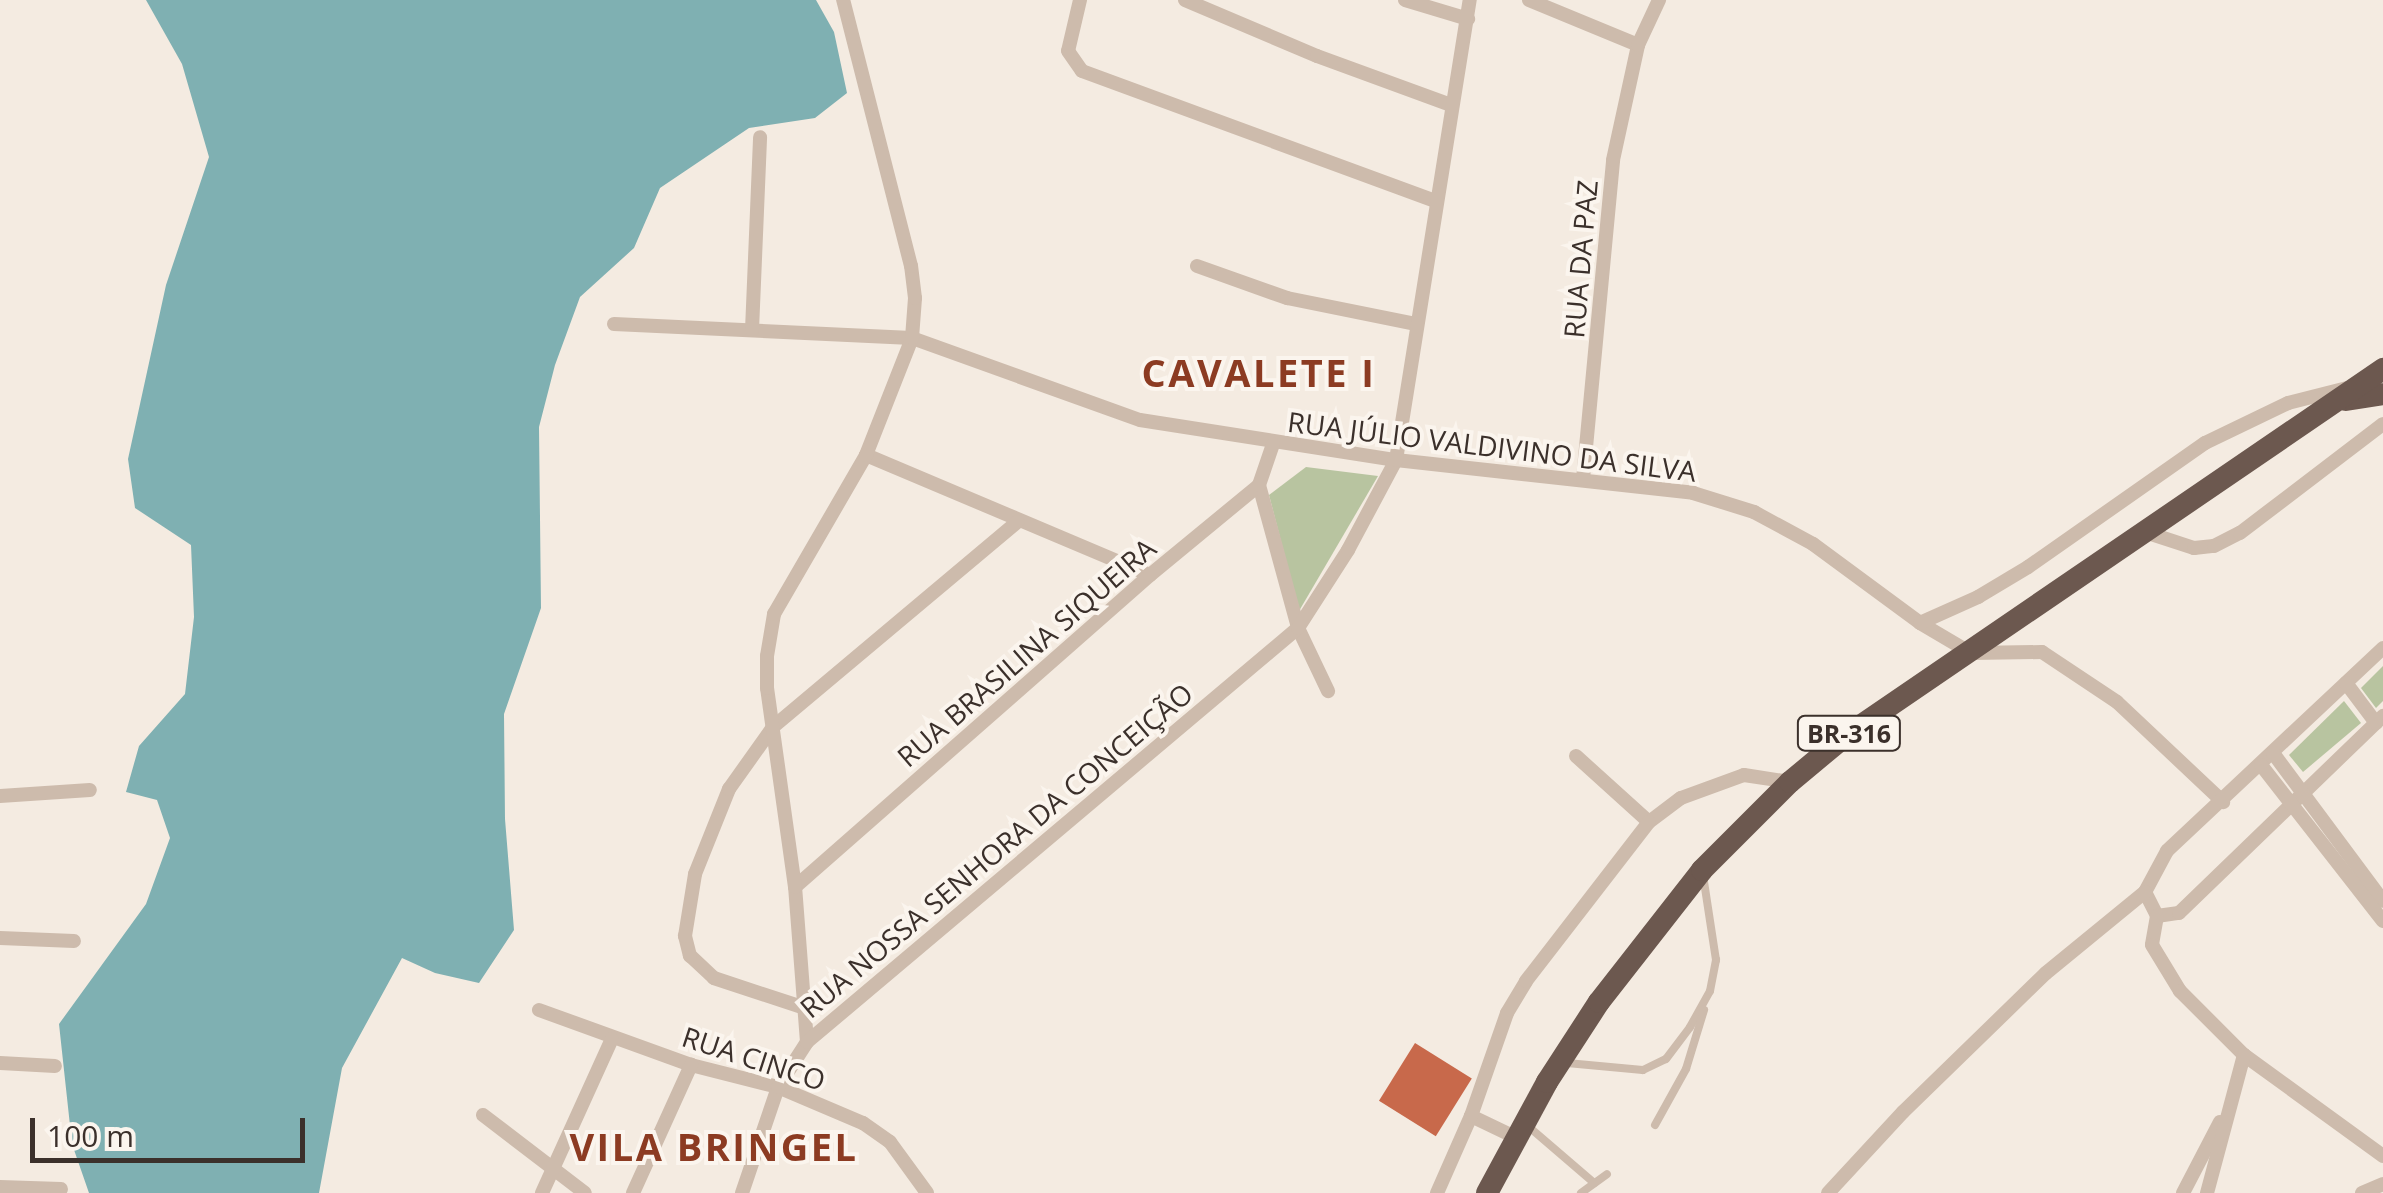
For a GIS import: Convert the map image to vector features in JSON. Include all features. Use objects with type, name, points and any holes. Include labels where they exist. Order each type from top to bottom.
[{"type":"highway","points":[[2372,389],[2383,368]]},
{"type":"highway","name":"BR-316","points":[[1487,1193],[1560,1062],[1599,1002],[1702,870],[1790,782],[1844,737],[2141,531],[2338,402],[2372,389]]},
{"type":"street","points":[[806,1042],[795,888],[766,656],[774,614],[866,455],[912,338],[915,298],[911,266],[843,0]]},
{"type":"street","points":[[1080,0],[1068,51],[1082,71],[1101,82],[1435,201]]},
{"type":"street","points":[[1186,0],[1317,56],[1451,104]]},
{"type":"street","points":[[1404,0],[1468,20]]},
{"type":"street","name":"RUA NOSSA SENHORA DA CONCEIÇÃO","points":[[742,1193],[778,1087],[806,1042],[1298,628],[1348,550],[1396,460],[1470,0]]},
{"type":"street","points":[[1529,0],[1638,46]]},
{"type":"street","name":"RUA DA PAZ","points":[[1584,479],[1614,160],[1638,46],[1659,0]]},
{"type":"street","points":[[752,330],[760,137]]},
{"type":"street","points":[[1197,266],[1287,298],[1416,324]]},
{"type":"street","name":"RUA JÚLIO VALDIVINO DA SILVA","points":[[614,324],[912,338],[1140,420],[1273,444],[1693,493],[1754,512],[1813,544],[1920,623],[1971,652],[2042,652],[2117,702],[2223,802]]},
{"type":"street","points":[[1920,623],[1978,597],[2028,568],[2205,443],[2288,403],[2372,389]]},
{"type":"street","points":[[2141,531],[2194,548],[2214,546],[2240,534],[2383,424]]},
{"type":"street","points":[[1273,444],[1259,486],[1298,628],[1328,691]]},
{"type":"street","points":[[866,455],[1016,522],[1150,575]]},
{"type":"street","name":"RUA BRASILINA SIQUEIRA","points":[[795,888],[1150,575],[1259,486]]},
{"type":"street","points":[[805,1008],[714,978],[690,956],[685,936],[696,874],[729,789],[773,727],[1016,522]]},
{"type":"street","points":[[2383,648],[2168,851],[2151,904],[2152,945],[2172,979],[2244,1054],[2383,1156]]},
{"type":"street","points":[[1828,1193],[1903,1112],[2046,973],[2151,904],[2179,912],[2299,799],[2380,719],[2346,683]]},
{"type":"street","points":[[2273,753],[2299,799],[2383,921]]},
{"type":"street","points":[[1576,756],[1649,822]]},
{"type":"street","points":[[2261,765],[2299,799],[2383,901]]},
{"type":"street","points":[[1437,1193],[1471,1116],[1507,1014],[1526,981],[1649,822],[1682,798],[1744,775],[1790,782]]},
{"type":"street","points":[[0,796],[90,790]]},
{"type":"street","points":[[0,938],[74,942]]},
{"type":"street","name":"RUA CINCO","points":[[539,1010],[691,1065],[778,1087],[863,1123],[890,1142],[926,1193]]},
{"type":"street","points":[[542,1193],[612,1038]]},
{"type":"street","points":[[2207,1193],[2244,1054]]},
{"type":"street","points":[[0,1062],[55,1066]]},
{"type":"street","points":[[633,1193],[691,1065]]},
{"type":"street","points":[[2183,1193],[2228,1108]]},
{"type":"street","points":[[483,1115],[556,1167],[584,1193]]},
{"type":"street","points":[[1471,1116],[1521,1131]]},
{"type":"street","points":[[2362,1193],[2383,1184]]},
{"type":"street","points":[[0,1187],[61,1189]]},
{"type":"lane","points":[[1656,1125],[1686,1069],[1716,960],[1702,870]]},
{"type":"lane","points":[[1560,1062],[1643,1070],[1666,1059],[1710,991]]},
{"type":"lane","points":[[1521,1131],[1594,1183]]},
{"type":"lane","points":[[1581,1193],[1606,1174]]},
{"type":"green space","points":[[1306,467],[1378,476],[1299,611],[1269,495]]},
{"type":"green space","points":[[2383,666],[2383,701],[2376,708],[2361,688]]},
{"type":"green space","points":[[2344,701],[2361,723],[2303,772],[2289,755]]},
{"type":"water","points":[[146,0],[816,0],[834,32],[847,93],[815,118],[749,128],[660,188],[634,248],[580,297],[555,365],[539,427],[541,608],[504,714],[505,819],[514,930],[479,983],[435,973],[402,958],[342,1068],[319,1193],[89,1193],[72,1144],[59,1024],[146,904],[170,838],[157,800],[126,792],[139,746],[185,694],[194,617],[191,545],[135,508],[128,459],[166,285],[209,157],[182,64]]},
{"type":"building","points":[[1415,1043],[1472,1079],[1436,1136],[1379,1101]]},
{"type":"district","name":"CAVALETE I","points":[[1259,373]]},
{"type":"district","name":"VILA BRINGEL","points":[[714,1147]]}]
